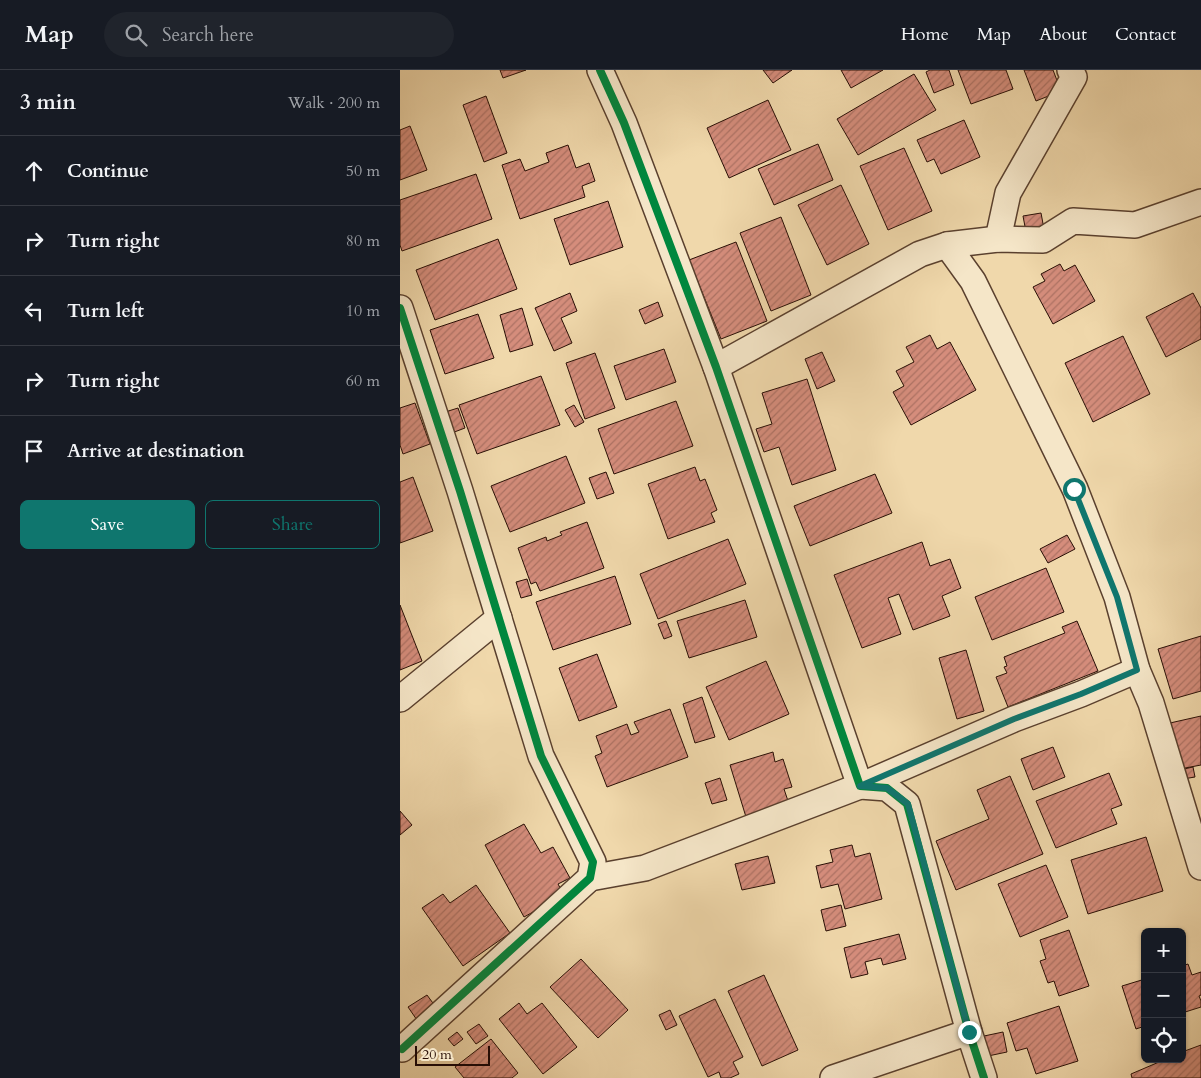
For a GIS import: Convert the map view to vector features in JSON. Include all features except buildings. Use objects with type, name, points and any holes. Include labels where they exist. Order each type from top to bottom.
[{"type":"street","points":[[600,70],[624,123],[716,367],[860,786]]},
{"type":"street","points":[[998,239],[1008,193],[1074,77],[1070,70]]},
{"type":"street","points":[[716,367],[920,254],[946,245],[998,239],[1043,240],[1073,221],[1135,226],[1201,202]]},
{"type":"street","points":[[946,245],[973,280],[1074,489],[1117,597],[1137,670],[1151,703],[1201,867]]},
{"type":"street","points":[[400,308],[460,491],[541,756],[592,862],[590,878]]},
{"type":"street","points":[[400,699],[499,618]]},
{"type":"street","points":[[402,1049],[590,878],[645,868],[860,786],[1014,719],[1081,694],[1137,670]]},
{"type":"street","points":[[860,786],[887,788],[908,804],[969,1032],[984,1078]]},
{"type":"street","points":[[833,1078],[969,1032]]},
{"type":"cycle path","points":[[600,70],[624,123],[716,367],[860,786],[887,788],[907,804],[969,1032],[984,1078]]},
{"type":"cycle path","points":[[400,308],[460,491],[541,756],[593,862],[590,878],[402,1049]]},
{"type":"route","points":[[969,1032],[908,804],[887,788],[860,786],[1014,719],[1081,694],[1137,670],[1117,597],[1074,489]]}]
